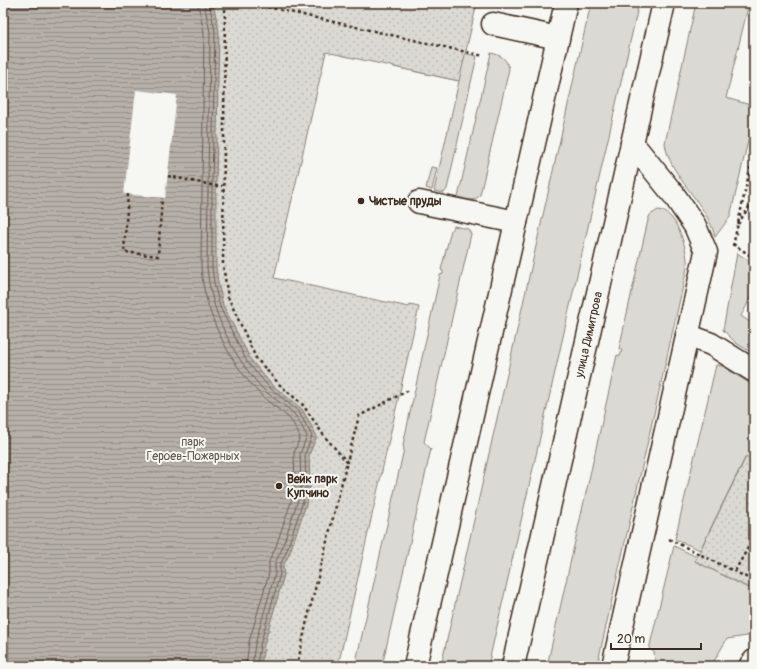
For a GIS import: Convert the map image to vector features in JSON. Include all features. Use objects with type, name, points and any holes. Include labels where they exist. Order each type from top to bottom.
[{"type":"street","points":[[415,666],[566,3]]},
{"type":"street","name":"улица Димитрова","points":[[513,666],[664,3]]},
{"type":"street","points":[[493,24],[558,38]]},
{"type":"street","points":[[613,666],[706,252],[695,226],[674,194],[632,143]]},
{"type":"street","points":[[419,202],[516,222]]},
{"type":"street","points":[[688,335],[711,344],[754,371]]},
{"type":"street","points":[[750,666],[754,661]]},
{"type":"path","points":[[225,3],[222,265],[228,297],[256,358],[280,385],[304,405],[325,437],[347,462]]},
{"type":"path","points":[[250,3],[484,56]]},
{"type":"path","points":[[168,176],[216,186],[223,186]]},
{"type":"path","points":[[128,194],[124,252],[158,256],[162,198]]},
{"type":"path","points":[[737,226],[754,199]]},
{"type":"path","points":[[733,244],[754,258]]},
{"type":"path","points":[[298,666],[306,625],[360,416],[409,390]]},
{"type":"path","points":[[735,571],[754,537]]},
{"type":"path","points":[[666,538],[754,581]]},
{"type":"green space","name":"парк Героев-Пожарных","points":[[3,3],[477,3],[459,81],[326,52],[274,278],[409,307],[410,305],[419,307],[338,666],[3,666]]},
{"type":"green space","points":[[591,3],[639,3],[488,666],[441,666]]},
{"type":"green space","points":[[696,3],[749,3],[726,98],[754,106],[754,116],[730,217],[715,237],[711,224],[704,212],[673,167],[665,143]]},
{"type":"green space","points":[[400,39],[477,56],[447,189],[444,193],[434,191],[459,81],[394,67]]},
{"type":"green space","points":[[491,53],[503,58],[507,62],[509,69],[480,195],[473,200],[458,197]]},
{"type":"green space","points":[[431,167],[437,168],[432,190],[426,188]]},
{"type":"green space","points":[[658,210],[665,212],[676,224],[684,243],[687,268],[597,666],[547,666],[617,355],[620,356],[622,350],[619,349],[648,220],[650,215]]},
{"type":"green space","points":[[454,226],[468,229],[471,234],[424,442],[431,449],[382,666],[355,666],[404,449],[403,445],[440,275],[443,274],[443,271],[441,270],[451,230]]},
{"type":"green space","points":[[737,253],[754,264],[752,274],[752,290],[741,316],[754,325],[754,354],[736,343],[723,330]]},
{"type":"green space","points":[[716,365],[722,366],[754,386],[754,462],[745,458],[700,550],[675,539]]},
{"type":"green space","points":[[746,457],[754,462],[754,578],[749,588],[695,561]]},
{"type":"green space","points":[[674,546],[697,557],[695,561],[748,588],[751,584],[754,586],[754,635],[727,639],[711,666],[656,666],[654,652],[649,649]]},
{"type":"water","name":"парк Героев-Пожарных","points":[[3,3],[213,3],[219,31],[216,268],[223,305],[251,360],[271,384],[302,409],[317,436],[309,455],[309,496],[289,555],[283,566],[284,575],[264,645],[261,666],[3,666]]},
{"type":"pier","points":[[136,90],[177,95],[165,198],[124,194]]},
{"type":"place","name":"Чистые пруды","points":[[361,201]]},
{"type":"place","name":"Вейк парк Купчино","points":[[279,486]]}]
